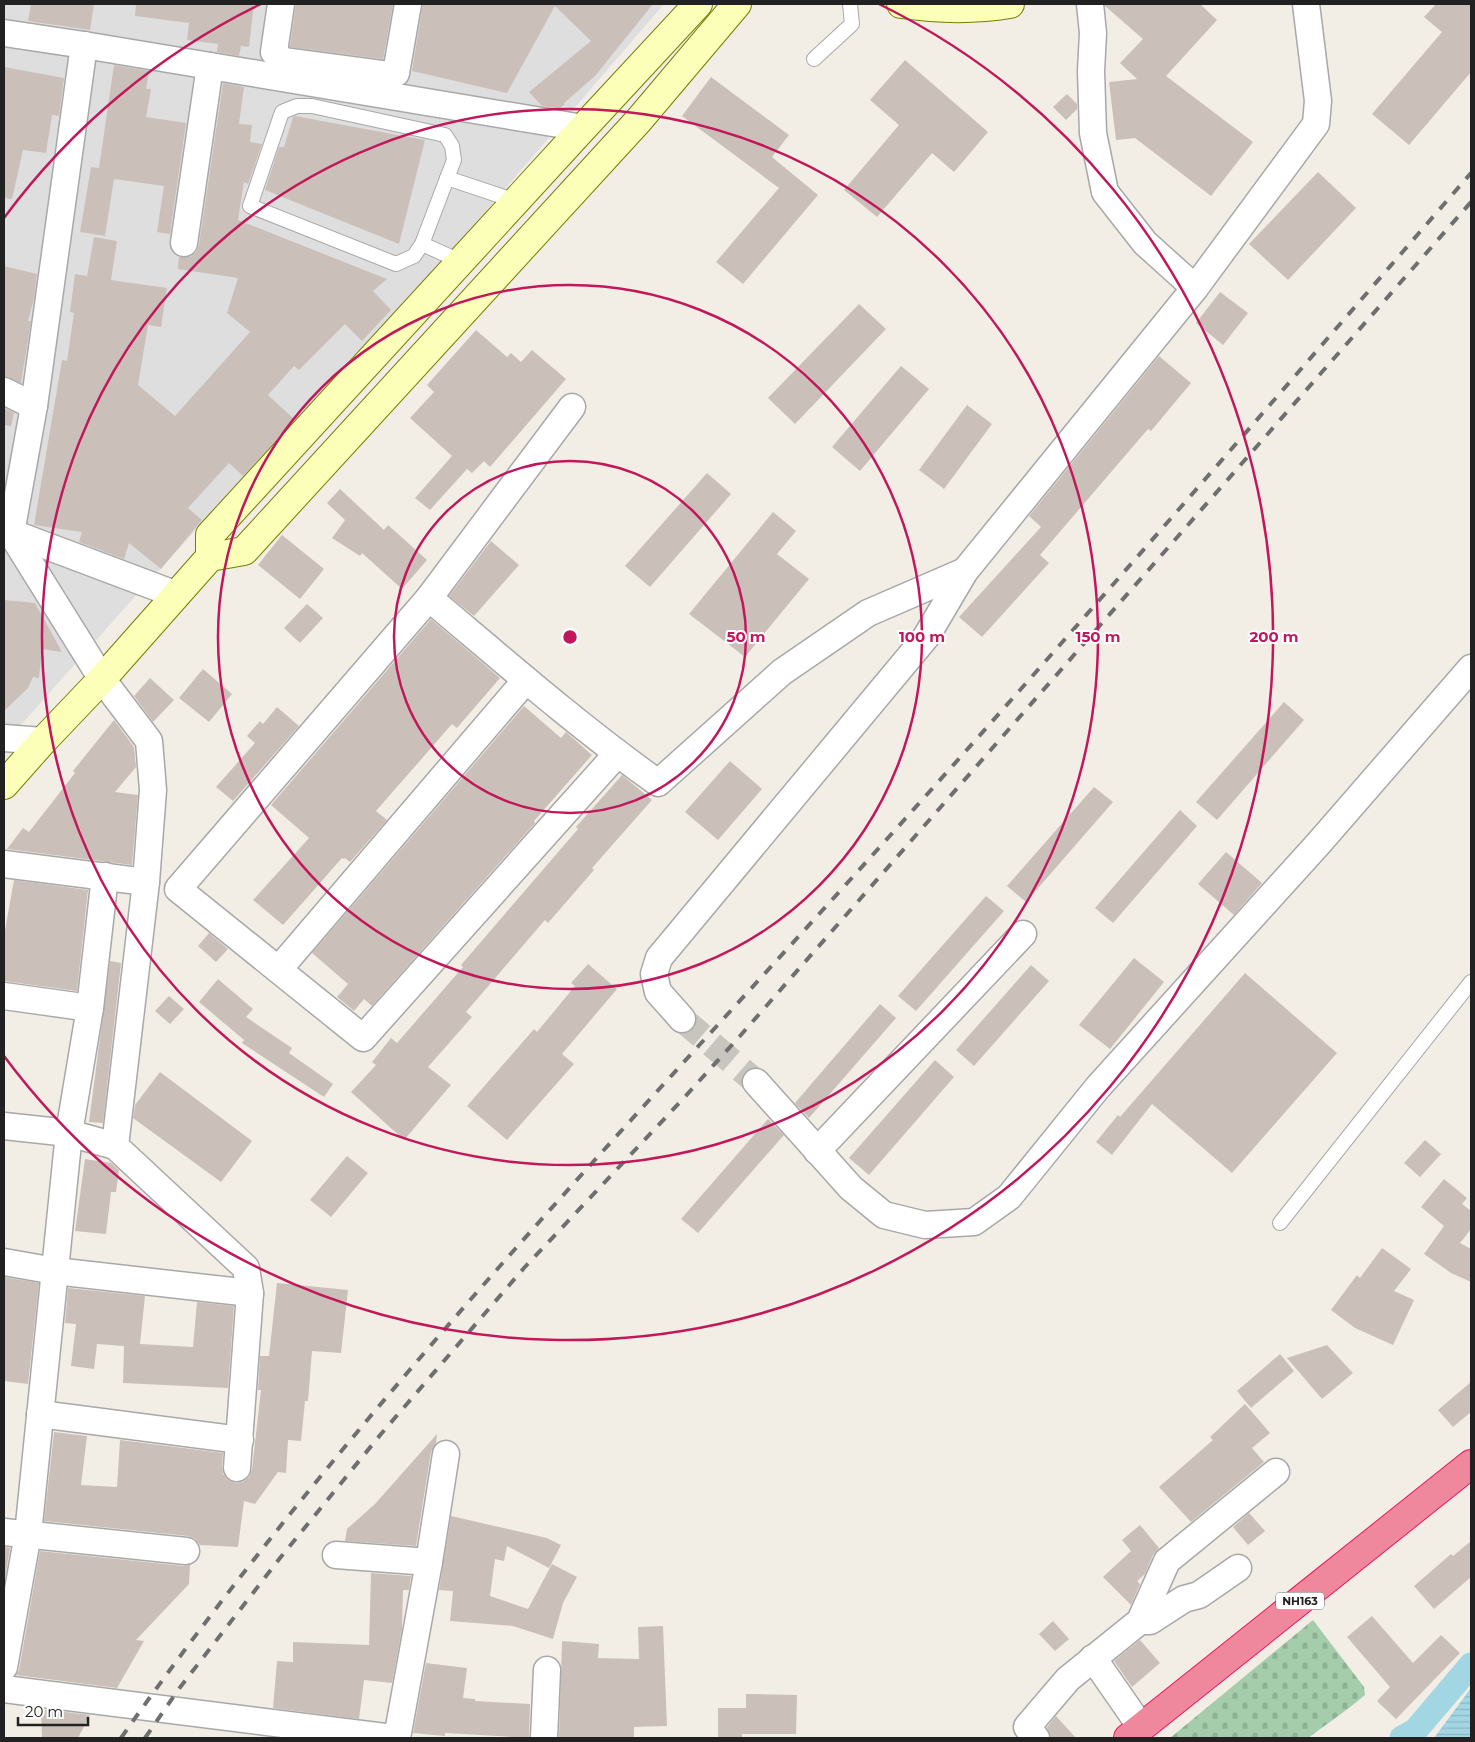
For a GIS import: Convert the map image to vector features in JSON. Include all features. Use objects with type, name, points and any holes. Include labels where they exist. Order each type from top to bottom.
[{"type":"highway","name":"NH163","points":[[1134,1732],[1471,1464]]},
{"type":"main road","points":[[4,785],[42,741],[102,679],[210,557],[244,551],[639,120],[737,4]]},
{"type":"main road","points":[[901,4],[958,8],[991,7],[1010,4]]},
{"type":"main road","points":[[210,557],[210,535],[583,128],[690,8]]},
{"type":"street","points":[[281,4],[274,52],[283,60],[389,75],[396,73],[408,4]]},
{"type":"street","points":[[1090,4],[1093,33],[1091,71],[1093,133],[1106,192],[1146,243],[1195,288]]},
{"type":"street","points":[[682,1019],[658,992],[654,974],[658,958],[926,638],[965,571],[1195,288],[1316,124],[1318,101],[1306,4]]},
{"type":"street","points":[[4,33],[583,128]]},
{"type":"street","points":[[84,45],[34,406],[7,531],[102,679],[150,742],[153,790],[146,882],[115,1146]]},
{"type":"street","points":[[184,243],[210,66]]},
{"type":"street","points":[[4,391],[34,406]]},
{"type":"street","points":[[572,407],[429,598],[178,890],[363,1038],[617,754]]},
{"type":"street","points":[[7,531],[177,595]]},
{"type":"street","points":[[429,598],[617,754],[658,783],[790,666],[868,613],[965,571]]},
{"type":"street","points":[[756,1082],[851,1188],[884,1215],[925,1225],[974,1222],[1009,1197],[1098,1087],[1319,843],[1471,668]]},
{"type":"street","points":[[278,969],[526,680]]},
{"type":"street","points":[[4,738],[42,741]]},
{"type":"street","points":[[4,864],[146,882]]},
{"type":"street","points":[[4,1667],[16,1533],[40,1414],[69,1133],[90,1008],[105,876]]},
{"type":"street","points":[[818,1151],[1023,934]]},
{"type":"street","points":[[4,996],[90,1008]]},
{"type":"street","points":[[4,1126],[69,1133],[115,1146],[246,1268],[250,1294],[237,1468]]},
{"type":"street","points":[[4,1262],[55,1271],[250,1294]]},
{"type":"street","points":[[40,1414],[240,1440]]},
{"type":"street","points":[[4,1689],[395,1738],[429,1562],[446,1454]]},
{"type":"street","points":[[1036,1738],[1027,1727],[1068,1679],[1140,1621],[1167,1562],[1276,1472]]},
{"type":"street","points":[[16,1533],[186,1551]]},
{"type":"street","points":[[336,1555],[429,1562]]},
{"type":"street","points":[[1140,1621],[1150,1621],[1184,1599],[1199,1594],[1238,1568]]},
{"type":"street","points":[[1093,1658],[1134,1732]]},
{"type":"street","points":[[544,1738],[547,1670]]},
{"type":"lane","points":[[814,59],[852,24],[850,4]]},
{"type":"lane","points":[[297,106],[312,106],[445,135],[452,146],[454,160],[447,178],[422,244],[414,256],[396,264],[250,206],[282,112],[297,106]]},
{"type":"lane","points":[[447,178],[516,201]]},
{"type":"lane","points":[[422,244],[460,261]]},
{"type":"lane","points":[[1280,1223],[1471,982]]},
{"type":"shaded area","points":[[4,4],[664,4],[473,226],[122,611],[4,744]]},
{"type":"green space","points":[[1313,1620],[1364,1687],[1365,1695],[1308,1738],[1170,1738]]},
{"type":"water","points":[[1471,1688],[1471,1738],[1434,1738]]},
{"type":"building","points":[[31,4],[94,4],[90,30],[28,21]]},
{"type":"building","points":[[136,4],[254,4],[249,47],[241,46],[239,56],[217,52],[218,44],[187,40],[189,23],[135,16]]},
{"type":"building","points":[[296,4],[393,4],[383,59],[290,47]]},
{"type":"building","points":[[423,4],[653,4],[595,76],[559,109],[542,106],[529,92],[591,41],[555,6],[507,93],[412,71]]},
{"type":"building","points":[[1105,4],[1200,4],[1217,20],[1166,76],[1253,142],[1211,196],[1135,138],[1116,140],[1109,82],[1137,79],[1120,63],[1143,39]]},
{"type":"building","points":[[1436,4],[1471,4],[1471,72],[1409,145],[1372,114],[1442,32],[1424,17]]},
{"type":"building","points":[[905,60],[988,132],[954,172],[932,153],[877,217],[844,190],[899,125],[870,100]]},
{"type":"building","points":[[114,65],[149,71],[146,89],[151,89],[146,117],[186,123],[170,234],[157,232],[164,186],[114,179],[105,236],[80,232],[91,167],[99,168]]},
{"type":"building","points":[[4,67],[64,78],[59,116],[52,115],[46,153],[23,150],[12,199],[4,198]]},
{"type":"building","points":[[711,77],[789,135],[772,157],[818,195],[743,284],[716,262],[779,188],[682,116]]},
{"type":"building","points":[[223,83],[244,87],[239,124],[252,125],[250,142],[262,144],[248,184],[244,182],[238,220],[387,279],[373,291],[391,310],[362,341],[345,324],[299,370],[294,366],[268,395],[295,420],[243,476],[229,463],[188,508],[202,520],[161,569],[129,543],[124,559],[79,542],[82,532],[34,525],[62,360],[67,361],[74,313],[70,312],[75,274],[87,276],[94,237],[117,241],[111,280],[167,288],[161,327],[148,325],[138,385],[175,416],[250,332],[227,313],[238,278],[178,269],[179,257],[190,257],[196,252],[199,245]]},
{"type":"building","points":[[1067,94],[1077,104],[1077,109],[1066,120],[1053,107]]},
{"type":"building","points":[[293,117],[425,140],[399,244],[265,190],[279,147],[284,147]]},
{"type":"building","points":[[1318,172],[1356,208],[1288,280],[1249,244]]},
{"type":"building","points":[[4,266],[37,274],[34,298],[28,321],[31,321],[21,383],[4,376]]},
{"type":"building","points":[[1220,292],[1248,313],[1223,345],[1196,323]]},
{"type":"building","points":[[859,304],[886,329],[795,424],[768,398]]},
{"type":"building","points":[[476,330],[507,357],[511,353],[521,362],[532,350],[566,379],[490,467],[484,461],[472,473],[467,469],[430,510],[415,498],[452,456],[410,418],[434,392],[427,385]]},
{"type":"building","points":[[1159,356],[1191,383],[1151,431],[1148,429],[1040,555],[1049,563],[982,637],[959,617],[1041,527],[1029,516]]},
{"type":"building","points":[[901,366],[929,389],[860,471],[832,447]]},
{"type":"building","points":[[967,405],[992,424],[944,489],[919,470]]},
{"type":"building","points":[[4,408],[14,413],[11,426],[4,425]]},
{"type":"building","points":[[707,473],[731,494],[650,587],[625,566]]},
{"type":"building","points":[[340,489],[384,530],[388,525],[427,560],[402,589],[362,553],[360,556],[332,538],[345,520],[327,503]]},
{"type":"building","points":[[773,512],[796,531],[777,554],[809,579],[745,657],[689,614]]},
{"type":"building","points":[[282,535],[324,569],[300,599],[258,565]]},
{"type":"building","points":[[491,541],[519,565],[474,616],[449,596]]},
{"type":"building","points":[[4,600],[35,603],[62,652],[42,649],[39,678],[33,677],[28,688],[4,711]]},
{"type":"building","points":[[307,604],[323,618],[300,643],[284,628]]},
{"type":"building","points":[[431,619],[500,678],[457,728],[452,724],[376,811],[387,820],[350,862],[342,858],[283,925],[253,900],[309,838],[271,805]]},
{"type":"building","points":[[203,669],[232,694],[209,722],[179,698]]},
{"type":"building","points":[[150,678],[174,700],[153,722],[134,696]]},
{"type":"building","points":[[1284,702],[1304,720],[1217,820],[1196,802]]},
{"type":"building","points":[[524,706],[561,738],[566,732],[592,755],[534,821],[535,823],[372,1006],[364,999],[354,1011],[337,997],[348,984],[312,953]]},
{"type":"building","points":[[277,707],[299,726],[233,801],[216,787],[255,743],[247,736],[260,721],[263,724]]},
{"type":"building","points":[[114,720],[134,747],[136,767],[115,792],[138,795],[132,865],[7,849],[23,828],[29,832],[75,773],[73,771]]},
{"type":"building","points":[[730,761],[762,789],[718,840],[685,812]]},
{"type":"building","points":[[622,775],[652,800],[592,868],[594,870],[548,923],[545,920],[466,1012],[472,1017],[428,1067],[451,1085],[404,1140],[351,1092],[376,1065],[372,1062],[391,1038],[397,1043],[463,967],[461,965],[578,829],[576,827]]},
{"type":"building","points":[[1094,787],[1113,802],[1026,902],[1007,886]]},
{"type":"building","points":[[1180,810],[1197,826],[1113,923],[1095,908]]},
{"type":"building","points":[[1226,852],[1262,883],[1234,915],[1198,884]]},
{"type":"building","points":[[14,880],[88,890],[77,991],[4,981],[4,936]]},
{"type":"building","points":[[986,896],[1004,911],[916,1011],[898,996]]},
{"type":"building","points":[[209,933],[228,949],[216,962],[198,946]]},
{"type":"building","points":[[1134,958],[1164,982],[1110,1049],[1079,1025]]},
{"type":"building","points":[[110,961],[121,963],[103,1123],[89,1122]]},
{"type":"building","points":[[588,964],[617,989],[562,1054],[574,1064],[507,1140],[467,1106],[534,1029],[537,1032],[575,986],[571,983]]},
{"type":"building","points":[[1031,965],[1049,981],[974,1066],[956,1050]]},
{"type":"building","points":[[1245,973],[1337,1053],[1232,1173],[1152,1104],[1112,1155],[1096,1142]]},
{"type":"building","points":[[218,979],[253,1009],[246,1017],[292,1048],[289,1053],[333,1084],[324,1097],[242,1043],[244,1040],[199,1002]]},
{"type":"building","points":[[169,996],[184,1009],[170,1024],[155,1011]]},
{"type":"building","points":[[880,1004],[896,1018],[809,1118],[795,1103]]},
{"type":"building","points":[[935,1060],[954,1077],[869,1175],[849,1158]]},
{"type":"building","points":[[160,1072],[252,1141],[221,1182],[133,1118],[135,1105]]},
{"type":"building","points":[[768,1119],[784,1135],[698,1233],[681,1219]]},
{"type":"building","points":[[1425,1140],[1441,1154],[1420,1177],[1404,1163]]},
{"type":"building","points":[[347,1156],[368,1173],[331,1217],[310,1200]]},
{"type":"building","points":[[85,1159],[111,1163],[119,1170],[116,1192],[111,1192],[106,1234],[75,1231]]},
{"type":"building","points":[[1444,1179],[1467,1198],[1462,1204],[1471,1211],[1471,1229],[1460,1243],[1471,1249],[1471,1282],[1451,1273],[1424,1254],[1444,1226],[1421,1207]]},
{"type":"building","points":[[1382,1248],[1411,1269],[1394,1291],[1414,1300],[1393,1345],[1355,1328],[1331,1310],[1357,1275],[1360,1278]]},
{"type":"building","points":[[4,1277],[39,1283],[28,1384],[4,1381]]},
{"type":"building","points":[[277,1283],[348,1290],[341,1353],[312,1351],[308,1401],[305,1401],[301,1441],[288,1440],[286,1473],[278,1472],[255,1504],[244,1501],[238,1547],[200,1545],[195,1539],[188,1536],[44,1521],[54,1432],[87,1436],[81,1485],[117,1487],[120,1440],[223,1453],[223,1474],[228,1480],[236,1483],[243,1482],[249,1477],[252,1469],[261,1390],[258,1390],[260,1356],[269,1356]]},
{"type":"building","points":[[68,1288],[145,1296],[140,1344],[193,1347],[197,1302],[234,1306],[228,1388],[123,1383],[124,1346],[97,1344],[94,1369],[71,1366],[76,1324],[65,1323]]},
{"type":"building","points":[[1327,1345],[1353,1373],[1322,1399],[1287,1358]]},
{"type":"building","points":[[1280,1354],[1294,1371],[1251,1408],[1237,1391]]},
{"type":"building","points":[[1471,1382],[1471,1412],[1453,1427],[1438,1410]]},
{"type":"building","points":[[1245,1404],[1270,1433],[1252,1448],[1264,1462],[1191,1522],[1159,1487],[1213,1440],[1210,1437]]},
{"type":"building","points":[[437,1434],[436,1443],[431,1452],[416,1546],[345,1541],[347,1529],[375,1504]]},
{"type":"building","points":[[1249,1513],[1265,1531],[1248,1545],[1233,1527]]},
{"type":"building","points":[[451,1516],[547,1538],[561,1545],[549,1568],[507,1546],[504,1561],[495,1559],[490,1596],[528,1609],[552,1564],[577,1577],[563,1603],[553,1639],[513,1626],[450,1621],[453,1591],[439,1590]]},
{"type":"building","points":[[1140,1525],[1159,1548],[1153,1555],[1145,1574],[1137,1581],[1140,1584],[1131,1605],[1103,1577],[1131,1551],[1122,1540]]},
{"type":"building","points":[[1471,1541],[1471,1577],[1434,1609],[1414,1586],[1451,1554],[1453,1556]]},
{"type":"building","points":[[4,1547],[10,1548],[4,1584]]},
{"type":"building","points":[[40,1551],[184,1566],[190,1565],[189,1584],[136,1640],[144,1641],[117,1688],[16,1675],[19,1670]]},
{"type":"building","points":[[371,1573],[411,1576],[409,1590],[403,1590],[402,1629],[392,1683],[364,1680],[359,1719],[273,1708],[277,1661],[293,1662],[293,1642],[369,1645]]},
{"type":"building","points":[[1372,1616],[1413,1663],[1441,1635],[1460,1653],[1396,1719],[1377,1701],[1390,1687],[1347,1637]]},
{"type":"building","points":[[1053,1621],[1069,1639],[1055,1651],[1039,1634]]},
{"type":"building","points":[[663,1626],[667,1726],[634,1727],[634,1738],[559,1738],[562,1641],[599,1644],[598,1658],[639,1659],[638,1627]]},
{"type":"building","points":[[1140,1640],[1160,1663],[1132,1687],[1114,1661]]},
{"type":"building","points":[[426,1663],[467,1668],[463,1698],[475,1699],[475,1701],[530,1704],[529,1738],[445,1733],[445,1736],[413,1733]]},
{"type":"building","points":[[746,1694],[797,1695],[796,1734],[742,1734],[742,1738],[718,1738],[718,1708],[746,1708]]},
{"type":"building","points":[[41,1709],[90,1715],[78,1738],[42,1738]]},
{"type":"building","points":[[1056,1716],[1076,1738],[1051,1738],[1047,1727]]},
{"type":"waterway","points":[[1402,1738],[1415,1731],[1471,1665]]},
{"type":"tunnel","points":[[682,1019],[756,1082]]},
{"type":"railway","points":[[121,1738],[203,1626],[288,1516],[376,1409],[559,1200],[999,713],[1471,173]]},
{"type":"railway","points":[[145,1738],[178,1690],[280,1558],[381,1434],[524,1268],[740,1036],[1471,202]]}]
